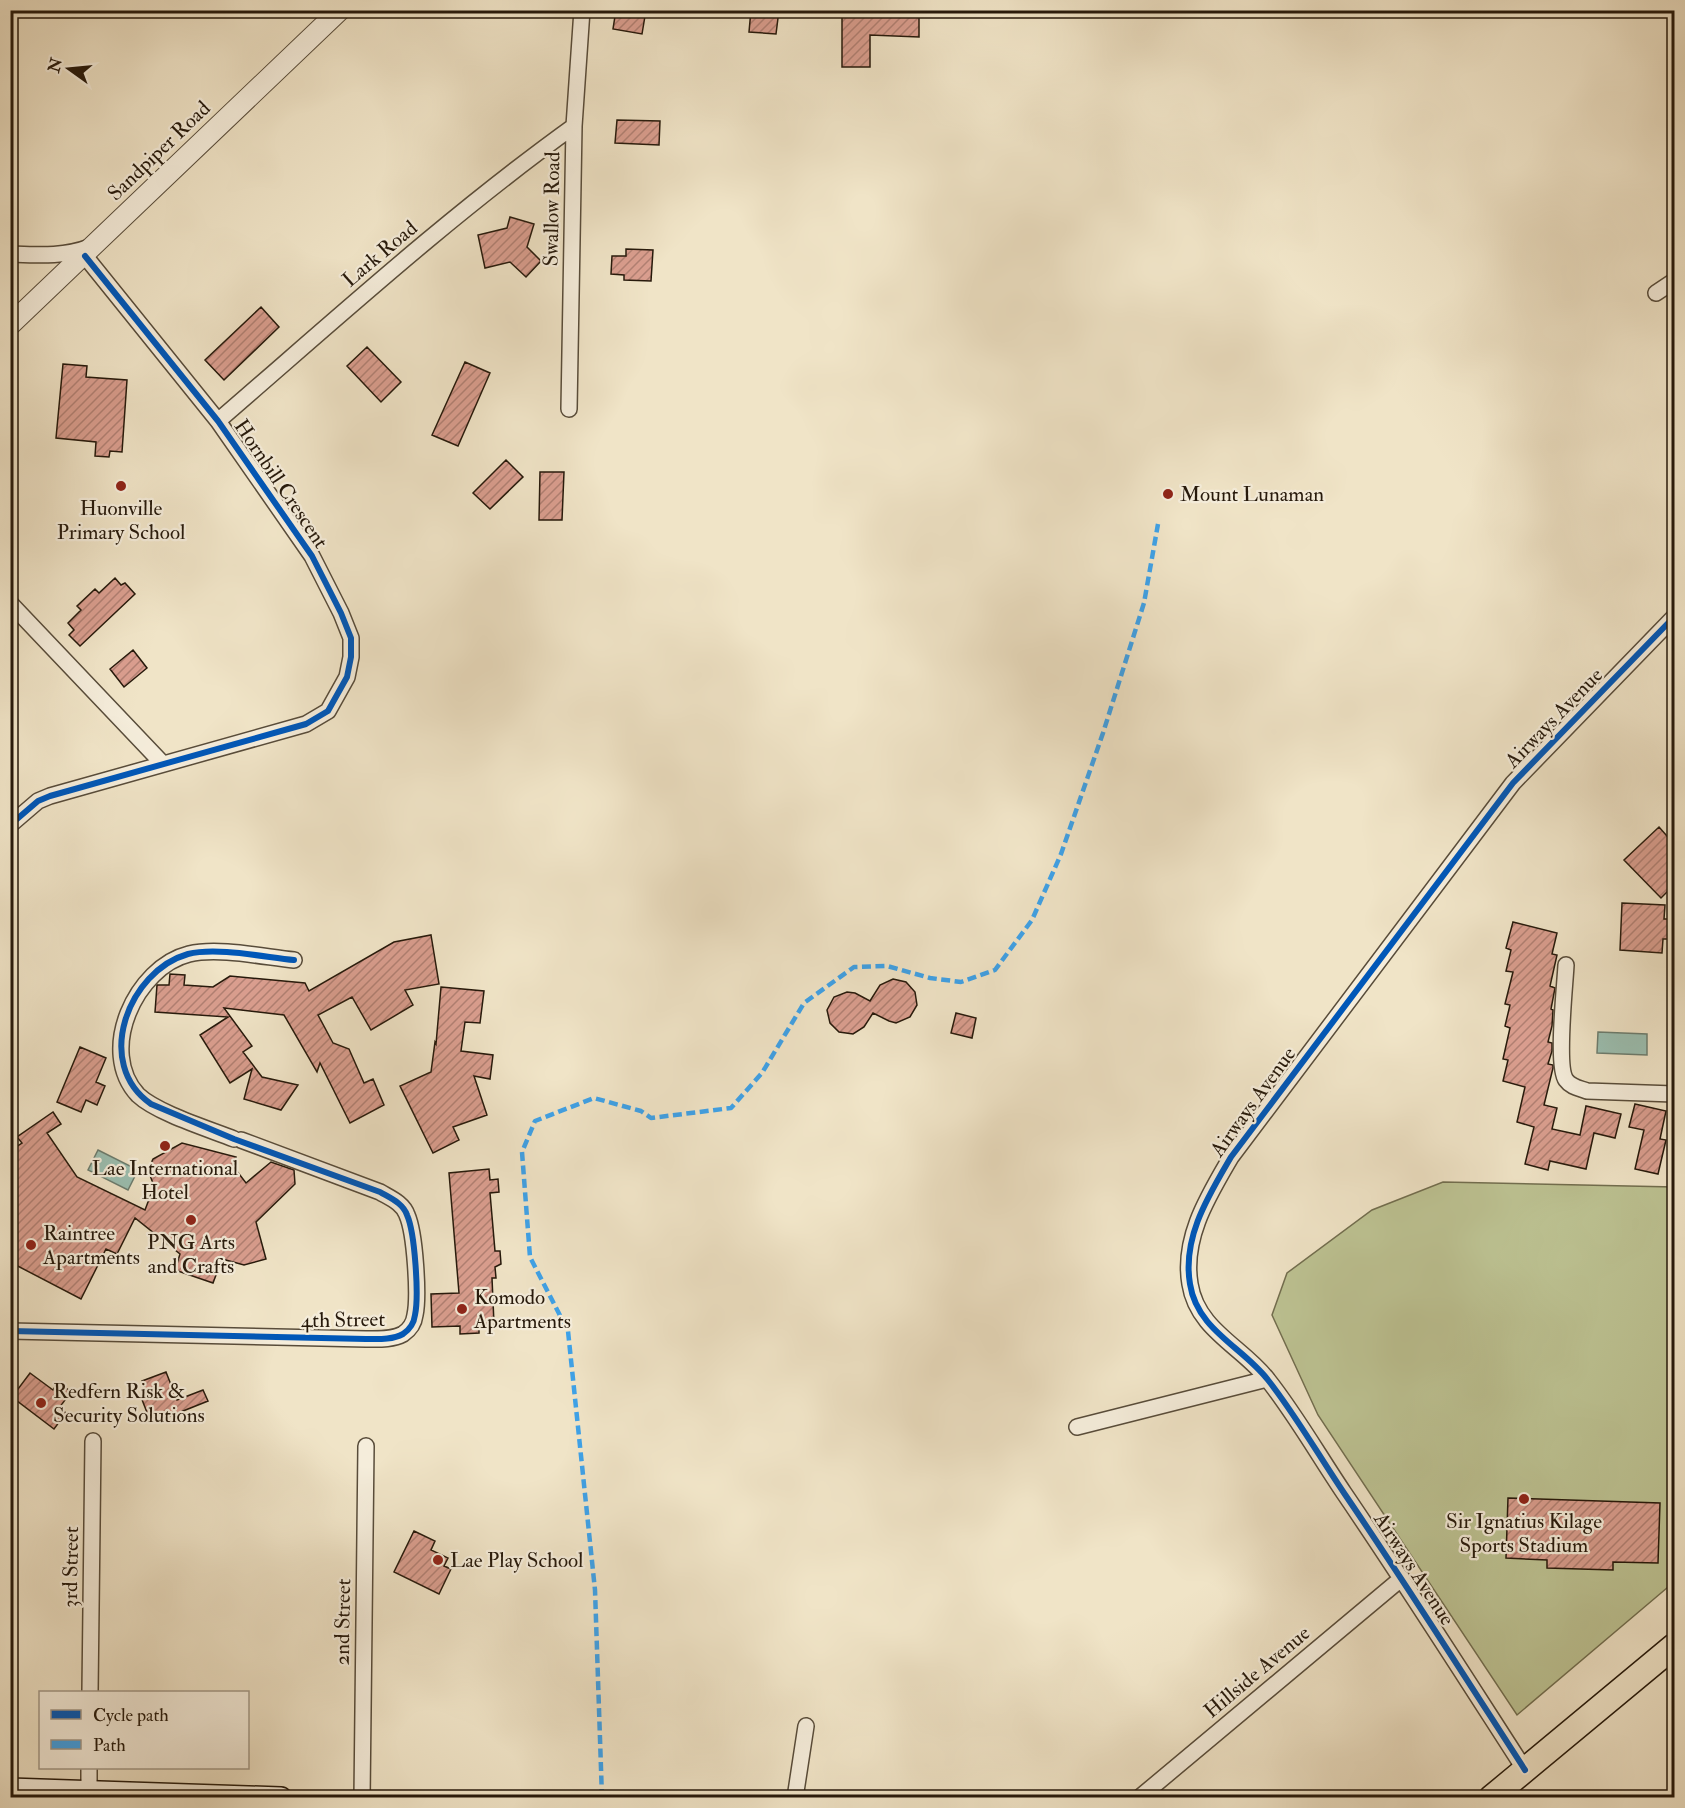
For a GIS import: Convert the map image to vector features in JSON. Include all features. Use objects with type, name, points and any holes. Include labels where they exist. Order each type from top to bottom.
[{"type":"main road","points":[[1491,1797],[1674,1646]]},
{"type":"main road","points":[[10,1789],[89,1794],[281,1797]]},
{"type":"street","name":"Sandpiper Road","points":[[10,325],[340,10]]},
{"type":"street","name":"Swallow Road","points":[[569,410],[574,126],[582,10]]},
{"type":"street","name":"Lark Road","points":[[218,421],[400,264],[525,162],[574,126]]},
{"type":"street","points":[[10,254],[41,256],[90,251]]},
{"type":"street","name":"Hornbill Crescent","points":[[10,825],[38,801],[50,796],[306,724],[328,711],[347,677],[351,657],[351,638],[312,556],[218,421],[90,251]]},
{"type":"street","points":[[1656,293],[1674,282]]},
{"type":"street","points":[[10,603],[163,764]]},
{"type":"street","name":"Airways Avenue","points":[[1525,1770],[1402,1578],[1267,1378],[1214,1331],[1198,1308],[1190,1285],[1189,1262],[1196,1224],[1209,1195],[1238,1148],[1513,783],[1674,617]]},
{"type":"street","name":"4th Street","points":[[10,1331],[366,1339],[389,1338],[403,1334],[412,1325],[417,1295],[411,1227],[407,1212],[397,1202],[380,1192],[180,1118],[151,1104],[131,1085],[122,1061],[120,1045],[124,1023],[140,991],[165,965],[191,954],[227,952],[294,960]]},
{"type":"street","points":[[1566,965],[1562,1055],[1566,1079],[1573,1086],[1587,1091],[1674,1094]]},
{"type":"street","points":[[1077,1427],[1267,1378]]},
{"type":"street","name":"3rd Street","points":[[90,1691],[93,1442]]},
{"type":"street","name":"2nd Street","points":[[362,1797],[366,1446]]},
{"type":"street","name":"Hillside Avenue","points":[[1138,1797],[1402,1578]]},
{"type":"street","points":[[795,1797],[806,1726]]},
{"type":"street","points":[[89,1769],[89,1794]]},
{"type":"green space","name":"Sir Ignatius Kilage Sports Stadium","points":[[1443,1182],[1674,1187],[1674,1582],[1517,1715],[1318,1415],[1272,1315],[1287,1273],[1372,1210]]},
{"type":"shaded area","points":[[1598,1032],[1647,1034],[1647,1055],[1597,1053]]},
{"type":"shaded area","points":[[98,1150],[138,1170],[128,1190],[88,1170]]},
{"type":"building","points":[[616,10],[646,10],[642,34],[613,29]]},
{"type":"building","points":[[751,10],[779,10],[776,34],[749,32]]},
{"type":"building","points":[[842,10],[919,10],[919,37],[870,35],[870,67],[842,67]]},
{"type":"building","points":[[617,120],[660,121],[659,145],[615,143]]},
{"type":"building","points":[[510,217],[534,224],[527,247],[541,261],[526,277],[510,262],[485,268],[478,235],[507,228]]},
{"type":"building","points":[[626,249],[653,250],[651,281],[624,280],[624,275],[611,274],[612,256],[626,256]]},
{"type":"building","points":[[261,307],[279,327],[224,380],[205,360]]},
{"type":"building","points":[[367,347],[401,382],[381,402],[347,366]]},
{"type":"building","points":[[465,362],[490,373],[458,446],[432,435]]},
{"type":"building","points":[[63,364],[87,366],[86,377],[127,380],[122,452],[110,451],[109,457],[95,456],[96,442],[56,438]]},
{"type":"building","points":[[506,460],[523,477],[490,509],[473,493]]},
{"type":"building","points":[[540,472],[564,472],[562,520],[539,520]]},
{"type":"building","points":[[115,578],[121,585],[125,583],[135,594],[80,646],[69,635],[74,630],[68,623],[81,610],[77,606],[95,589],[99,593]]},
{"type":"building","points":[[133,650],[147,668],[124,687],[110,669]]},
{"type":"building","points":[[1659,827],[1674,844],[1674,885],[1661,898],[1624,860]]},
{"type":"building","points":[[1622,903],[1665,905],[1664,919],[1674,919],[1673,939],[1663,939],[1662,953],[1620,950]]},
{"type":"building","points":[[1513,922],[1557,933],[1552,954],[1557,955],[1550,986],[1555,988],[1551,1009],[1553,1010],[1552,1026],[1548,1042],[1552,1043],[1552,1051],[1548,1064],[1553,1065],[1553,1068],[1544,1105],[1557,1108],[1552,1129],[1580,1135],[1586,1106],[1621,1114],[1615,1138],[1594,1133],[1586,1169],[1550,1161],[1548,1170],[1525,1164],[1534,1127],[1517,1122],[1525,1087],[1503,1081],[1508,1060],[1503,1059],[1510,1028],[1505,1026],[1510,1005],[1505,1004],[1513,972],[1506,971],[1511,950],[1506,948]]},
{"type":"building","points":[[431,935],[439,984],[405,990],[413,1005],[371,1030],[352,997],[318,1015],[333,1043],[349,1049],[364,1083],[373,1079],[384,1105],[350,1123],[320,1063],[317,1072],[284,1015],[224,1008],[252,1046],[243,1052],[262,1077],[298,1085],[281,1110],[244,1099],[252,1069],[230,1083],[200,1035],[228,1017],[155,1012],[157,985],[169,985],[170,974],[185,975],[184,985],[213,987],[230,976],[305,983],[309,991],[394,942]]},
{"type":"building","points":[[893,979],[906,982],[915,992],[917,1005],[910,1017],[896,1023],[873,1013],[864,1027],[853,1034],[839,1032],[830,1023],[827,1010],[834,997],[847,992],[855,993],[870,1001],[880,985]]},
{"type":"building","points":[[441,987],[484,991],[480,1023],[465,1022],[461,1051],[493,1055],[490,1079],[474,1076],[487,1115],[453,1127],[459,1140],[433,1153],[400,1086],[431,1072]]},
{"type":"building","points":[[956,1013],[976,1018],[972,1038],[951,1033]]},
{"type":"building","points":[[80,1047],[106,1058],[96,1082],[105,1086],[97,1105],[86,1100],[81,1112],[57,1102]]},
{"type":"building","points":[[1635,1104],[1666,1111],[1660,1139],[1666,1140],[1658,1174],[1635,1169],[1644,1130],[1629,1127]]},
{"type":"building","points":[[53,1112],[61,1124],[47,1133],[77,1177],[145,1210],[154,1186],[148,1170],[153,1159],[182,1143],[236,1157],[233,1166],[246,1183],[271,1162],[294,1170],[295,1184],[256,1222],[266,1259],[244,1265],[222,1259],[213,1283],[175,1270],[180,1254],[135,1218],[117,1254],[106,1249],[81,1299],[10,1262],[10,1151],[22,1143],[17,1137]]},
{"type":"building","points":[[489,1169],[490,1180],[498,1179],[499,1192],[490,1193],[495,1251],[500,1251],[501,1264],[495,1267],[496,1278],[492,1278],[494,1324],[479,1325],[479,1333],[460,1334],[460,1326],[432,1327],[431,1294],[459,1293],[449,1173]]},
{"type":"building","points":[[166,1372],[177,1400],[203,1390],[208,1401],[158,1421],[154,1412],[148,1415],[141,1397],[147,1394],[142,1381]]},
{"type":"building","name":"Redfern Risk & Security Solutions","points":[[30,1373],[53,1390],[58,1382],[71,1392],[59,1408],[66,1413],[54,1429],[12,1397]]},
{"type":"building","points":[[1508,1498],[1660,1503],[1658,1563],[1613,1562],[1613,1570],[1547,1568],[1547,1560],[1506,1558]]},
{"type":"building","points":[[414,1531],[435,1541],[431,1550],[448,1558],[444,1566],[451,1569],[439,1594],[394,1572]]},
{"type":"marked path","points":[[602,1798],[595,1590],[568,1331],[530,1257],[522,1152],[535,1121],[594,1098],[641,1111],[651,1118],[731,1108],[762,1073],[804,1003],[854,967],[887,966],[930,978],[961,982],[995,970],[1032,920],[1061,854],[1103,733],[1144,603],[1158,524]]},
{"type":"cycle path","points":[[10,825],[38,801],[50,796],[306,724],[328,711],[347,677],[351,657],[351,638],[312,556],[218,421],[85,256]]},
{"type":"cycle path","points":[[1525,1770],[1288,1407],[1258,1368],[1222,1337],[1202,1314],[1194,1300],[1190,1284],[1190,1250],[1206,1201],[1231,1157],[1513,783],[1674,617]]},
{"type":"cycle path","points":[[10,1331],[375,1339],[399,1336],[409,1328],[416,1306],[416,1265],[410,1224],[405,1211],[399,1204],[380,1192],[234,1139],[151,1104],[133,1087],[124,1066],[121,1043],[125,1020],[135,998],[149,979],[167,964],[188,954],[200,952],[241,953],[294,960]]},
{"type":"place","name":"Huonville Primary School","points":[[121,486]]},
{"type":"place","name":"Mount Lunaman","points":[[1168,494]]},
{"type":"place","name":"Lae International Hotel","points":[[165,1146]]},
{"type":"place","name":"PNG Arts and Crafts","points":[[191,1220]]},
{"type":"place","name":"Raintree Apartments","points":[[31,1245]]},
{"type":"place","name":"Komodo Apartments","points":[[462,1309]]},
{"type":"place","name":"Redfern Risk & Security Solutions","points":[[41,1403]]},
{"type":"place","name":"Sir Ignatius Kilage Sports Stadium","points":[[1524,1499]]},
{"type":"place","name":"Lae Play School","points":[[438,1560]]}]
